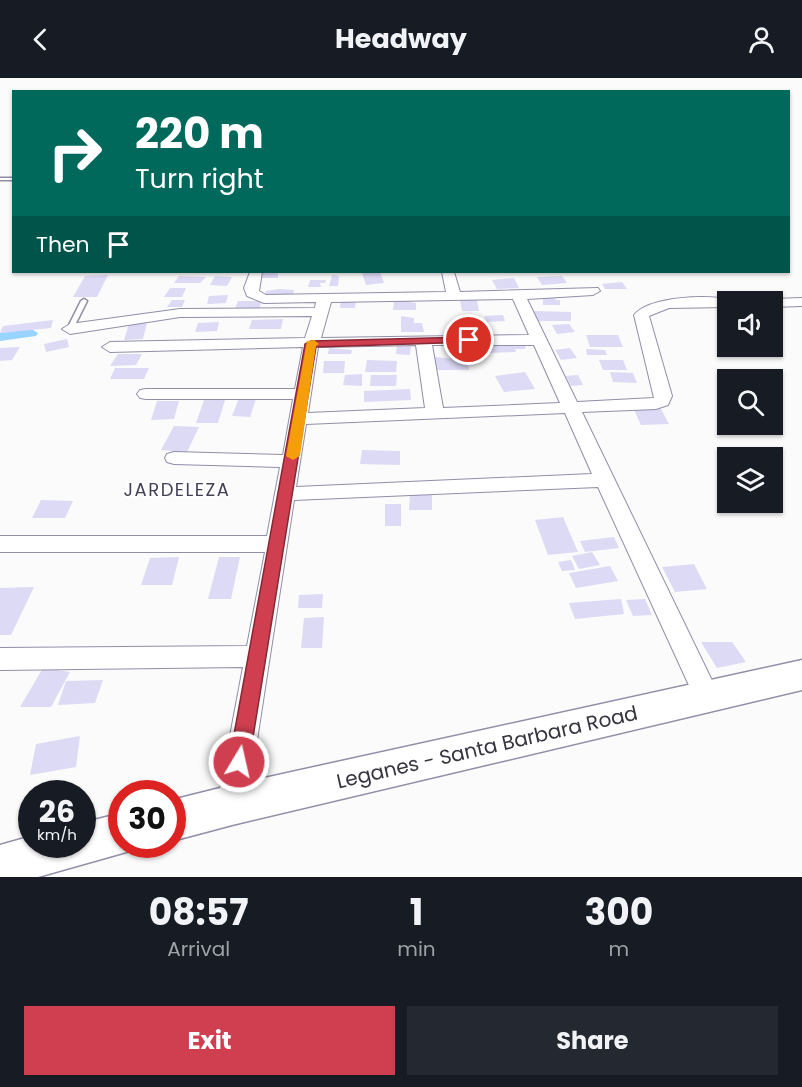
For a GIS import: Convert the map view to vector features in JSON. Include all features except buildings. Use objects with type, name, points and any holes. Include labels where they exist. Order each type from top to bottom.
[{"type":"main road","name":"Leganes - Santa Barbara Road","points":[[186,816],[802,675]]},
{"type":"main road","points":[[0,866],[30,858]]},
{"type":"street","points":[[256,273],[251,288],[252,294],[257,298],[322,305]]},
{"type":"street","points":[[448,273],[454,295]]},
{"type":"street","points":[[70,329],[180,313],[454,295],[518,295],[593,291]]},
{"type":"street","points":[[518,295],[570,409],[607,480],[707,697]]},
{"type":"street","points":[[783,303],[802,302]]},
{"type":"street","points":[[299,419],[656,404],[662,400],[663,396],[641,315],[651,307],[664,304],[717,303]]},
{"type":"street","points":[[232,805],[311,344],[322,305]]},
{"type":"street","points":[[110,347],[423,340],[538,340]]},
{"type":"street","points":[[423,340],[435,413]]},
{"type":"street","points":[[146,394],[303,394]]},
{"type":"street","points":[[174,458],[292,460]]},
{"type":"street","points":[[286,494],[607,480]]},
{"type":"street","points":[[0,544],[276,544]]},
{"type":"street","points":[[0,659],[256,656]]},
{"type":"lane","points":[[70,329],[84,301]]},
{"type":"waterway","points":[[0,337],[31,333]]},
{"type":"slow traffic","points":[[293,456],[311,344],[314,344]]},
{"type":"district","name":"JARDELEZA","points":[[177,489]]},
{"type":"route","points":[[239,762],[311,344],[469,340]]}]
